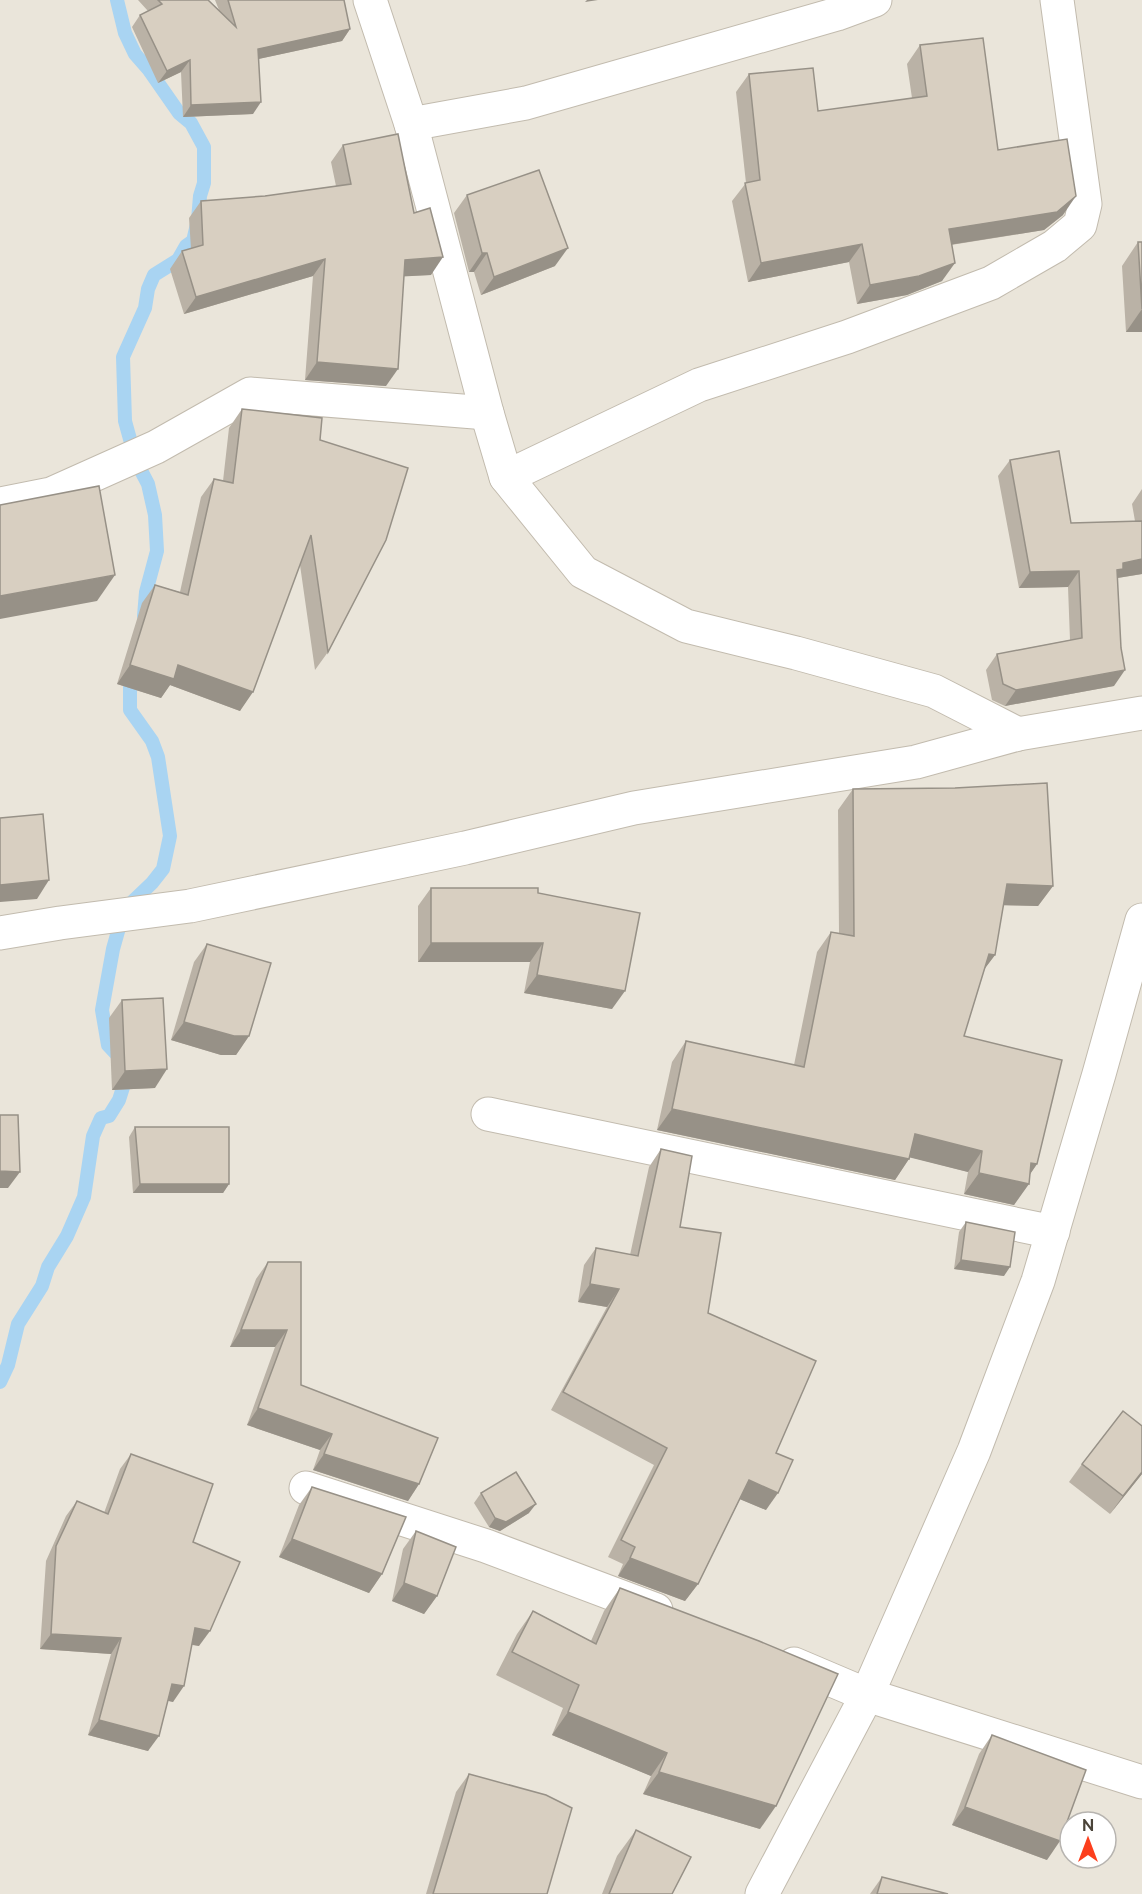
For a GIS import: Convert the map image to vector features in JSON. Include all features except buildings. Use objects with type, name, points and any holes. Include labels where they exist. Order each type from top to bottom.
[{"type":"street","points":[[370,0],[411,124],[506,477],[583,572],[686,626],[796,653],[934,692],[1018,734]]},
{"type":"street","points":[[411,124],[526,103],[837,14],[876,0]]},
{"type":"street","points":[[506,477],[699,385],[847,337],[991,283],[1055,246],[1080,225],[1085,204],[1058,0]]},
{"type":"street","points":[[0,504],[51,494],[156,447],[250,394],[487,413]]},
{"type":"street","points":[[0,933],[60,922],[190,906],[465,848],[634,808],[916,762],[1018,734],[1142,713]]},
{"type":"street","points":[[762,1894],[867,1695],[974,1451],[1038,1281],[1100,1074],[1142,920]]},
{"type":"street","points":[[488,1114],[1053,1232]]},
{"type":"street","points":[[306,1488],[486,1546],[683,1620]]},
{"type":"street","points":[[771,1654],[867,1695],[1142,1782]]},
{"type":"shaded area","points":[[0,0],[1142,0],[1142,1894],[0,1894]]},
{"type":"waterway","points":[[117,0],[125,33],[135,54],[179,113],[191,123],[204,147],[204,183],[193,241],[186,246],[178,260],[154,275],[148,289],[145,308],[123,357],[125,421],[136,461],[148,484],[155,515],[157,551],[146,592],[144,616]]},
{"type":"waterway","points":[[0,1382],[8,1365],[18,1324],[42,1286],[48,1267],[67,1236],[84,1197],[93,1136],[101,1118],[109,1116],[119,1100],[125,1081],[122,1060],[108,1045],[102,1010],[113,949],[122,917],[130,904],[163,869],[170,836],[158,757],[152,741],[130,710],[132,670]]}]
